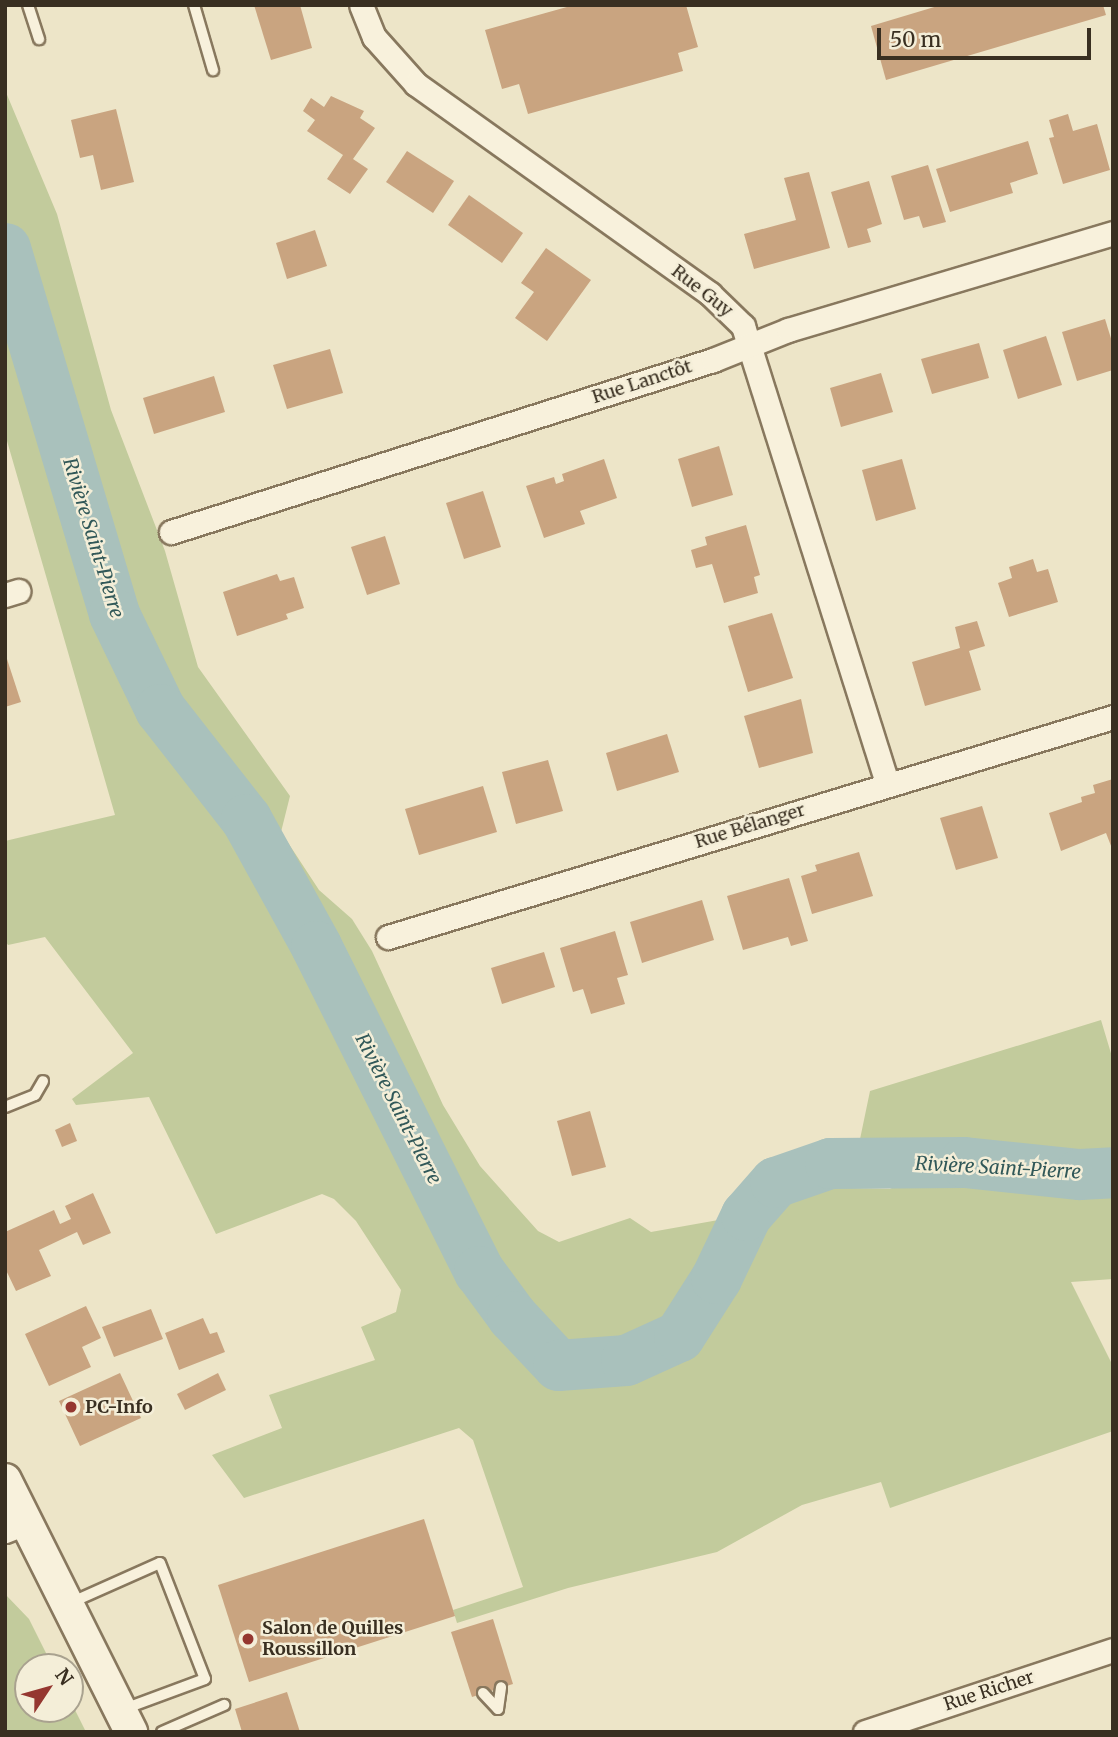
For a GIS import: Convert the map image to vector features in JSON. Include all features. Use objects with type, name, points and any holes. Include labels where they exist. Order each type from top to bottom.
[{"type":"street","name":"Rue Guy","points":[[361,5],[374,37],[416,84],[710,293],[737,318],[751,345],[887,783]]},
{"type":"street","name":"Rue Lanctôt","points":[[171,532],[751,345],[1113,233]]},
{"type":"street","name":"Rue Bélanger","points":[[388,937],[887,783],[1113,717]]},
{"type":"street","points":[[5,1480],[16,1527],[68,1604],[126,1721]]},
{"type":"street","name":"Rue Richer","points":[[866,1732],[1113,1650]]},
{"type":"lane","points":[[28,5],[39,39]]},
{"type":"lane","points":[[194,5],[213,71]]},
{"type":"lane","points":[[5,1107],[35,1095],[43,1081]]},
{"type":"lane","points":[[68,1604],[160,1563],[205,1679],[126,1721]]},
{"type":"lane","points":[[483,1693],[498,1709],[501,1688]]},
{"type":"lane","points":[[162,1732],[224,1705]]},
{"type":"green space","points":[[5,90],[57,214],[111,410],[165,551],[198,667],[290,796],[281,832],[319,890],[352,919],[372,951],[443,1105],[480,1166],[538,1231],[559,1242],[630,1218],[651,1232],[724,1219],[697,1284],[669,1323],[641,1344],[584,1351],[566,1346],[542,1364],[566,1376],[615,1375],[688,1353],[762,1231],[787,1202],[812,1187],[890,1189],[903,1182],[936,1182],[962,1175],[1037,1187],[1113,1182],[1113,1279],[1071,1282],[1113,1366],[1113,1431],[890,1508],[881,1482],[802,1505],[717,1552],[568,1588],[457,1623],[453,1610],[523,1587],[473,1440],[459,1428],[244,1498],[212,1455],[282,1428],[269,1395],[375,1360],[361,1327],[396,1312],[401,1290],[356,1221],[334,1199],[322,1194],[216,1234],[149,1097],[76,1105],[72,1099],[133,1053],[45,937],[8,945],[5,941],[5,841],[115,815],[5,434]]},
{"type":"green space","points":[[1101,1020],[1113,1060],[1113,1155],[1039,1157],[942,1144],[859,1144],[870,1091]]},
{"type":"green space","points":[[5,1594],[29,1619],[46,1653],[14,1653],[14,1723],[82,1723],[86,1732],[5,1732]]},
{"type":"building","points":[[254,5],[300,5],[312,48],[271,60]]},
{"type":"building","points":[[574,5],[686,5],[698,47],[678,53],[683,71],[528,114],[519,84],[502,89],[485,30]]},
{"type":"building","points":[[941,5],[1103,5],[1106,15],[886,80],[871,26]]},
{"type":"building","points":[[331,96],[364,111],[360,118],[375,128],[353,159],[368,169],[350,194],[327,179],[343,155],[307,131],[315,120],[303,111],[311,98],[324,107]]},
{"type":"building","points":[[116,109],[134,182],[101,190],[93,155],[80,158],[71,120]]},
{"type":"building","points":[[1068,114],[1073,131],[1097,124],[1110,170],[1063,184],[1049,138],[1054,137],[1049,120]]},
{"type":"building","points":[[1028,141],[1038,174],[1010,183],[1013,193],[950,212],[936,169]]},
{"type":"building","points":[[407,151],[454,181],[433,213],[386,182]]},
{"type":"building","points":[[928,165],[946,222],[923,228],[919,216],[904,220],[891,176]]},
{"type":"building","points":[[809,172],[830,248],[754,269],[744,234],[796,220],[784,178]]},
{"type":"building","points":[[869,181],[882,224],[867,229],[871,242],[848,248],[831,192]]},
{"type":"building","points":[[469,195],[523,233],[502,263],[448,225]]},
{"type":"building","points":[[315,230],[327,266],[287,279],[276,243]]},
{"type":"building","points":[[546,248],[591,280],[547,341],[515,318],[534,292],[521,283]]},
{"type":"building","points":[[1105,319],[1113,345],[1113,370],[1077,381],[1062,332]]},
{"type":"building","points":[[1046,336],[1062,385],[1018,399],[1003,350]]},
{"type":"building","points":[[979,343],[989,378],[932,394],[921,359]]},
{"type":"building","points":[[330,349],[343,393],[287,409],[273,365]]},
{"type":"building","points":[[881,373],[893,412],[841,427],[830,388]]},
{"type":"building","points":[[214,376],[225,412],[154,434],[143,398]]},
{"type":"building","points":[[719,446],[733,495],[692,507],[678,459]]},
{"type":"building","points":[[604,459],[617,498],[580,511],[585,524],[544,538],[526,486],[554,477],[556,484],[564,481],[562,474]]},
{"type":"building","points":[[902,459],[916,509],[876,521],[862,470]]},
{"type":"building","points":[[483,491],[501,547],[464,559],[446,503]]},
{"type":"building","points":[[746,525],[760,575],[754,577],[758,593],[724,603],[712,564],[696,568],[691,550],[707,545],[705,537]]},
{"type":"building","points":[[385,536],[400,584],[367,595],[351,547]]},
{"type":"building","points":[[1033,559],[1037,572],[1048,569],[1058,602],[1009,617],[998,583],[1012,578],[1009,567]]},
{"type":"building","points":[[277,574],[280,581],[294,577],[304,608],[286,614],[288,619],[237,636],[223,592]]},
{"type":"building","points":[[772,613],[793,678],[748,692],[728,626]]},
{"type":"building","points":[[977,621],[985,646],[969,651],[981,690],[925,706],[912,662],[960,648],[955,627]]},
{"type":"building","points":[[5,657],[21,702],[5,707]]},
{"type":"building","points":[[801,699],[813,753],[759,768],[744,716]]},
{"type":"building","points":[[667,734],[679,772],[617,791],[606,753]]},
{"type":"building","points":[[548,760],[563,811],[516,824],[502,772]]},
{"type":"building","points":[[1113,779],[1113,851],[1106,833],[1061,851],[1049,813],[1082,802],[1081,797],[1095,793],[1093,785]]},
{"type":"building","points":[[483,786],[497,832],[419,855],[405,809]]},
{"type":"building","points":[[982,806],[998,858],[956,870],[940,818]]},
{"type":"building","points":[[859,852],[873,896],[812,914],[801,876],[817,871],[815,865]]},
{"type":"building","points":[[789,878],[808,941],[791,946],[788,937],[743,950],[727,896]]},
{"type":"building","points":[[702,900],[714,940],[642,963],[630,922]]},
{"type":"building","points":[[615,931],[628,975],[617,978],[625,1004],[591,1014],[583,989],[573,992],[560,948]]},
{"type":"building","points":[[544,952],[555,987],[502,1004],[491,968]]},
{"type":"building","points":[[590,1111],[606,1167],[572,1176],[557,1121]]},
{"type":"building","points":[[70,1123],[77,1141],[62,1147],[55,1130]]},
{"type":"building","points":[[93,1193],[111,1233],[83,1245],[77,1232],[39,1250],[51,1276],[16,1291],[5,1268],[5,1232],[54,1210],[60,1224],[71,1219],[65,1206]]},
{"type":"building","points":[[86,1306],[101,1338],[82,1347],[91,1367],[49,1386],[25,1334]]},
{"type":"building","points":[[151,1309],[163,1339],[114,1357],[102,1327]]},
{"type":"building","points":[[203,1318],[210,1334],[217,1332],[225,1352],[179,1370],[165,1333]]},
{"type":"building","points":[[120,1373],[141,1418],[80,1446],[59,1401]]},
{"type":"building","points":[[218,1373],[226,1390],[185,1410],[177,1394]]},
{"type":"building","points":[[424,1519],[455,1616],[249,1682],[218,1585]]},
{"type":"building","points":[[493,1619],[513,1684],[472,1697],[451,1632]]},
{"type":"building","points":[[287,1692],[300,1732],[242,1732],[235,1709]]},
{"type":"waterway","name":"Rivière Saint-Pierre","points":[[5,248],[114,614],[160,709],[246,819],[316,946],[479,1271],[512,1316],[558,1365],[626,1360],[679,1336],[716,1278],[746,1215],[775,1182],[830,1163],[964,1162],[1079,1174],[1113,1172]]},
{"type":"place","name":"PC-Info","points":[[71,1407]]},
{"type":"place","name":"Salon de Quilles Roussillon","points":[[248,1639]]}]
